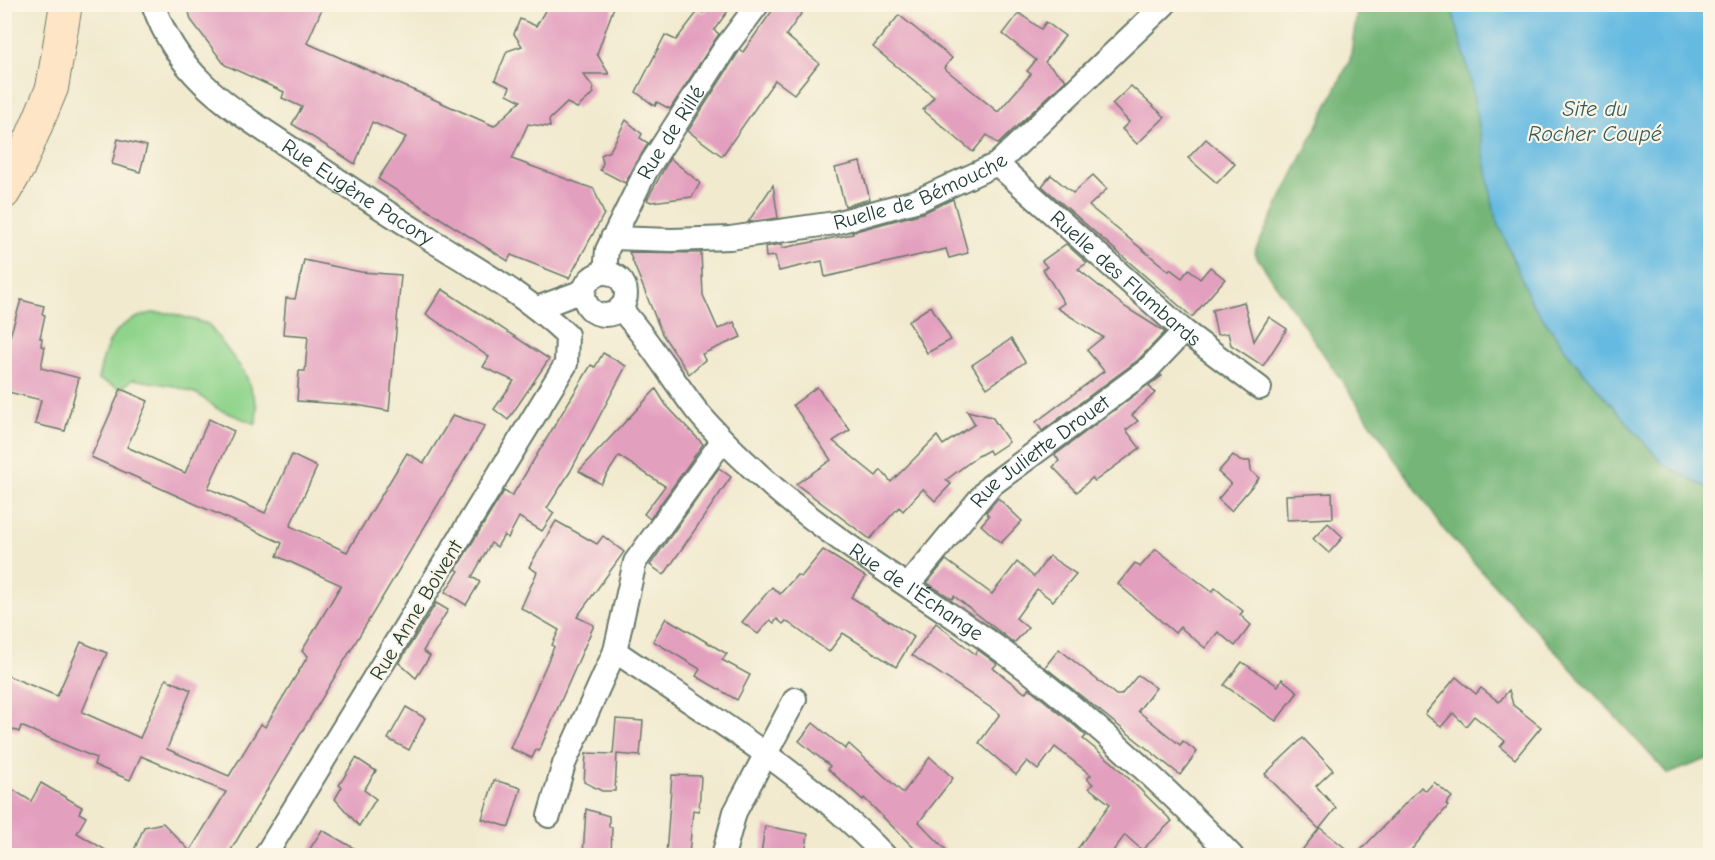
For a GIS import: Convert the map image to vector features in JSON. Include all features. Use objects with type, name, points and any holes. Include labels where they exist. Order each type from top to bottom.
[{"type":"main road","points":[[4,194],[19,167],[52,88],[66,4]]},
{"type":"street","name":"Rue Eugène Pacory","points":[[153,4],[168,43],[187,69],[212,95],[362,198],[537,308],[567,335]]},
{"type":"street","name":"Rue de Rillé","points":[[605,272],[607,250],[646,171],[725,48],[758,4]]},
{"type":"street","name":"Ruelle de Bémouche","points":[[612,238],[672,240],[730,238],[835,223],[920,200],[997,164],[1165,4]]},
{"type":"street","name":"Ruelle des Flambards","points":[[997,164],[1184,331],[1260,388]]},
{"type":"street","points":[[537,308],[583,291],[593,275],[605,272],[618,276],[625,286],[626,299],[620,308],[610,315],[596,313],[586,304],[583,291]]},
{"type":"street","name":"Rue de l'Échange","points":[[620,308],[640,329],[696,409],[723,440],[774,488],[989,642],[1057,696],[1151,776],[1232,855]]},
{"type":"street","points":[[567,335],[596,313]]},
{"type":"street","name":"Rue Juliette Drouet","points":[[908,585],[990,486],[1147,370],[1184,331]]},
{"type":"street","name":"Rue Anne Boivent","points":[[266,855],[566,364],[567,335]]},
{"type":"street","points":[[549,816],[564,764],[615,651],[635,562],[723,440]]},
{"type":"street","points":[[615,651],[765,754],[852,821],[885,855]]},
{"type":"street","points":[[723,855],[735,812],[795,699]]},
{"type":"green space","points":[[1358,5],[1451,5],[1530,300],[1573,360],[1664,465],[1710,489],[1710,758],[1668,774],[1445,531],[1254,253],[1350,60]]},
{"type":"green space","points":[[152,313],[170,313],[208,324],[245,373],[257,406],[256,424],[218,409],[197,394],[174,386],[133,379],[121,389],[98,379],[108,345],[119,328]]},
{"type":"water","name":"Site du Rocher Coupé","points":[[1451,5],[1710,5],[1710,489],[1664,465],[1573,360],[1530,300],[1495,215],[1470,77]]},
{"type":"building","points":[[187,4],[324,4],[307,43],[494,126],[521,101],[507,94],[510,87],[495,80],[507,51],[522,46],[514,34],[520,19],[536,26],[549,4],[615,4],[597,54],[609,74],[583,74],[594,88],[592,91],[594,93],[577,108],[567,103],[549,120],[550,127],[528,124],[512,159],[594,189],[604,214],[569,278],[511,255],[508,261],[378,179],[406,137],[372,122],[355,164],[292,124],[302,107],[282,98],[284,92],[225,65],[191,20]]},
{"type":"building","points":[[710,4],[733,4],[714,30],[719,34],[670,109],[657,102],[655,106],[636,92],[665,35],[676,40],[699,10],[703,13]]},
{"type":"building","points":[[777,4],[808,4],[786,35],[819,63],[794,94],[775,80],[722,156],[688,131],[740,50],[743,52]]},
{"type":"building","points":[[1019,13],[1041,29],[1046,22],[1065,36],[1045,62],[1066,80],[998,144],[987,135],[973,152],[923,110],[934,97],[873,47],[899,15],[952,58],[944,68],[998,112],[1031,74],[1027,71],[1036,60],[1003,34]]},
{"type":"building","points":[[1131,86],[1165,117],[1137,144],[1122,129],[1129,122],[1112,104]]},
{"type":"building","points":[[626,120],[642,134],[640,138],[648,143],[625,183],[600,170],[603,163],[601,155],[610,151]]},
{"type":"building","points":[[118,139],[147,146],[140,172],[112,164]]},
{"type":"building","points":[[1206,139],[1235,164],[1217,183],[1188,158]]},
{"type":"building","points":[[670,158],[700,183],[692,197],[651,202],[647,200]]},
{"type":"building","points":[[860,162],[870,199],[845,206],[835,168]]},
{"type":"building","points":[[1051,175],[1073,193],[1093,175],[1107,189],[1089,206],[1169,271],[1170,269],[1182,278],[1189,269],[1200,279],[1210,267],[1225,279],[1192,317],[1042,186]]},
{"type":"building","points":[[773,185],[778,218],[748,222]]},
{"type":"building","points":[[953,199],[968,253],[949,258],[946,249],[825,277],[822,261],[779,271],[775,256],[766,257],[765,247],[782,244],[782,248],[853,234],[852,232],[923,213]]},
{"type":"building","points":[[1066,244],[1087,263],[1078,269],[1125,307],[1165,332],[1138,360],[1042,431],[1036,422],[1104,371],[1087,350],[1103,337],[1057,308],[1064,303],[1043,269],[1047,267],[1042,261]]},
{"type":"building","points":[[629,252],[701,253],[703,295],[718,329],[734,322],[741,337],[702,354],[705,360],[689,374],[662,334]]},
{"type":"building","points":[[304,260],[361,272],[401,275],[389,411],[357,405],[297,401],[299,371],[305,371],[308,336],[283,334],[286,298],[295,299]]},
{"type":"building","points":[[442,289],[549,359],[508,420],[494,409],[514,381],[483,367],[489,357],[426,314]]},
{"type":"building","points":[[21,300],[44,306],[42,314],[45,315],[40,338],[42,338],[41,346],[45,347],[41,368],[79,378],[65,431],[35,424],[41,400],[4,391],[4,356]]},
{"type":"building","points":[[1244,302],[1254,341],[1269,317],[1287,329],[1263,366],[1231,345],[1228,333],[1217,335],[1212,310]]},
{"type":"building","points":[[931,306],[951,340],[927,353],[908,321]]},
{"type":"building","points":[[1011,339],[1025,362],[987,388],[972,365]]},
{"type":"building","points":[[603,353],[626,366],[570,472],[547,508],[554,513],[542,531],[519,517],[508,538],[504,535],[497,547],[491,543],[472,577],[480,582],[466,605],[445,592],[459,571],[456,569],[504,491],[512,496],[591,365],[595,367]]},
{"type":"building","points":[[1161,375],[1149,386],[1155,393],[1132,415],[1138,421],[1126,430],[1140,448],[1095,481],[1092,478],[1077,492],[1053,467],[1059,461],[1055,455]]},
{"type":"building","points":[[817,387],[850,430],[833,441],[876,476],[881,470],[891,482],[937,436],[943,445],[975,424],[967,411],[992,417],[1009,442],[991,454],[989,450],[978,456],[946,480],[951,484],[935,501],[923,489],[903,511],[899,507],[870,539],[796,484],[831,460],[793,405]]},
{"type":"building","points":[[121,389],[148,401],[127,447],[185,473],[209,419],[234,431],[208,488],[265,513],[292,455],[317,467],[290,526],[347,552],[407,453],[424,463],[453,415],[485,426],[228,855],[132,855],[144,827],[163,823],[190,851],[226,792],[141,756],[130,780],[94,765],[96,758],[21,726],[19,732],[4,726],[4,674],[57,696],[81,642],[107,653],[82,712],[140,738],[166,679],[191,690],[167,749],[229,776],[261,724],[265,727],[308,656],[302,651],[341,585],[277,556],[282,543],[91,457]]},
{"type":"building","points":[[656,389],[666,405],[703,444],[650,519],[644,514],[665,486],[619,456],[601,484],[579,471]]},
{"type":"building","points":[[1233,455],[1240,461],[1250,461],[1251,471],[1259,478],[1231,511],[1218,499],[1231,484],[1218,472]]},
{"type":"building","points":[[719,468],[731,477],[664,575],[650,565]]},
{"type":"building","points":[[1332,493],[1333,518],[1287,520],[1286,495]]},
{"type":"building","points":[[998,498],[1022,521],[1001,543],[981,525],[989,516],[986,512]]},
{"type":"building","points":[[556,521],[597,544],[603,536],[624,552],[577,617],[594,625],[539,751],[536,750],[532,758],[510,748],[554,647],[552,645],[559,630],[521,608],[537,572],[529,567]]},
{"type":"building","points":[[1328,523],[1343,537],[1329,553],[1313,539]]},
{"type":"building","points":[[1156,549],[1212,592],[1215,588],[1243,611],[1240,615],[1251,625],[1235,646],[1218,632],[1205,648],[1180,627],[1175,633],[1118,584],[1135,563],[1140,567]]},
{"type":"building","points":[[823,550],[866,577],[851,597],[914,637],[896,667],[843,633],[829,652],[786,621],[783,624],[777,619],[774,623],[770,620],[758,634],[742,622],[772,587],[780,594],[797,575],[801,577]]},
{"type":"building","points":[[1049,556],[1076,574],[1053,601],[1037,589],[1016,618],[1028,628],[1014,643],[954,596],[952,599],[927,583],[946,560],[992,594],[1017,562],[1034,577]]},
{"type":"building","points":[[436,603],[448,610],[423,651],[430,656],[416,678],[399,663]]},
{"type":"building","points":[[666,618],[727,654],[722,660],[750,675],[737,700],[696,676],[700,669],[653,641]]},
{"type":"building","points":[[936,623],[975,654],[978,650],[997,664],[993,668],[1025,693],[1029,688],[1075,726],[1086,736],[1083,739],[1113,763],[1172,821],[1142,850],[1125,835],[1110,855],[1073,855],[1110,804],[1089,788],[1093,784],[1087,779],[1091,775],[1055,747],[1038,770],[1027,761],[1016,775],[979,743],[1000,714],[912,655]]},
{"type":"building","points":[[1059,649],[1116,695],[1121,695],[1138,675],[1156,688],[1138,711],[1180,745],[1183,741],[1197,752],[1180,775],[1045,667]]},
{"type":"building","points":[[1242,662],[1278,686],[1282,679],[1298,692],[1276,721],[1224,685]]},
{"type":"building","points":[[1456,677],[1476,694],[1481,688],[1499,702],[1509,690],[1513,705],[1541,727],[1515,759],[1500,747],[1505,741],[1474,716],[1466,726],[1453,713],[1441,727],[1425,714]]},
{"type":"building","points":[[406,707],[425,718],[409,750],[388,739]]},
{"type":"building","points":[[616,719],[643,721],[640,756],[617,754],[615,791],[602,791],[584,782],[586,753],[613,754]]},
{"type":"building","points":[[813,723],[845,749],[849,744],[903,793],[930,757],[953,778],[919,822],[951,855],[921,855],[864,798],[863,800],[828,769],[830,766],[799,741]]},
{"type":"building","points":[[1303,738],[1333,770],[1316,786],[1336,808],[1320,828],[1354,855],[1298,855],[1319,829],[1265,774]]},
{"type":"building","points":[[356,758],[376,771],[364,790],[376,799],[359,826],[335,799],[342,787],[339,785]]},
{"type":"building","points":[[672,775],[701,776],[699,811],[693,810],[689,855],[666,855]]},
{"type":"building","points":[[494,780],[521,788],[509,827],[482,819]]},
{"type":"building","points":[[1434,782],[1452,797],[1446,804],[1448,806],[1407,855],[1356,855],[1421,787],[1426,791]]},
{"type":"building","points":[[41,783],[82,807],[79,813],[86,817],[77,833],[114,855],[4,855],[4,784],[31,801]]},
{"type":"building","points":[[586,809],[609,816],[609,827],[612,827],[611,855],[583,855]]},
{"type":"building","points":[[765,826],[808,834],[805,855],[761,855]]},
{"type":"building","points":[[322,830],[366,855],[306,855]]}]
